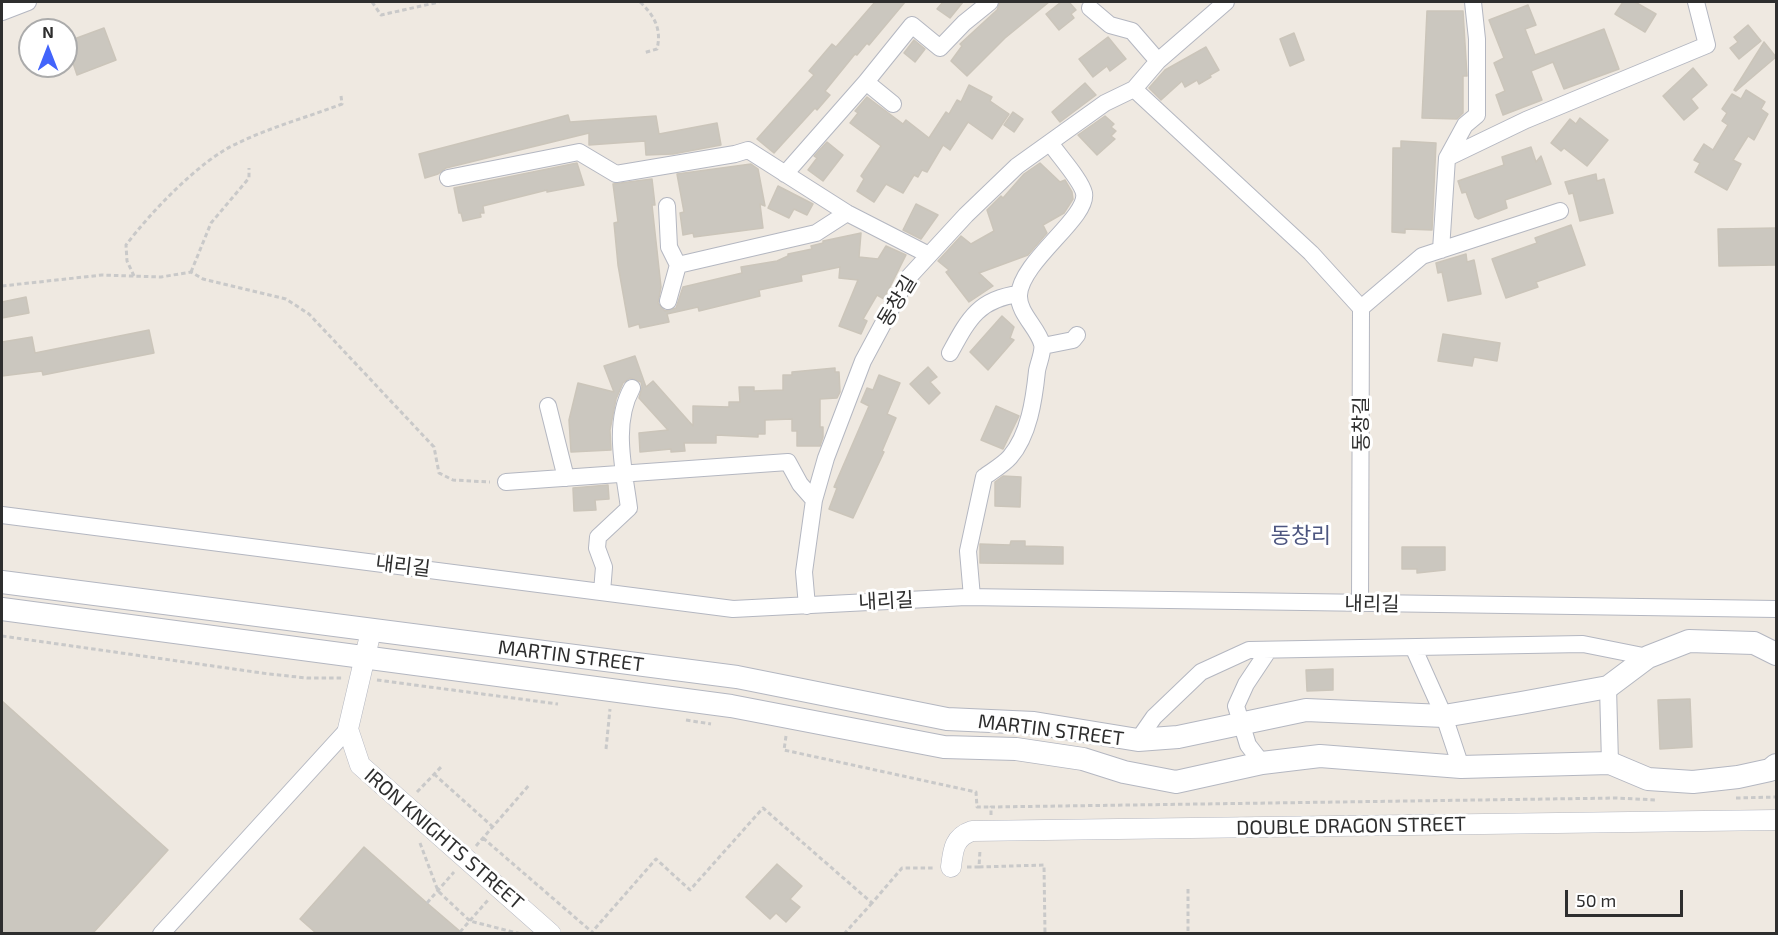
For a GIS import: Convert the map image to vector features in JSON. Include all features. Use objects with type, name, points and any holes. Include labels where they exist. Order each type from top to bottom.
[{"type":"main road","name":"MARTIN STREET","points":[[2,582],[737,677],[947,719],[1034,723],[1138,740],[1178,737],[1239,722],[1306,710],[1444,716],[1608,687]]},
{"type":"main road","name":"MARTIN STREET","points":[[2,609],[362,667],[731,706],[944,747],[1016,749],[1083,759],[1124,772],[1176,782],[1262,763],[1320,756],[1461,767],[1610,763]]},
{"type":"main road","points":[[1608,687],[1648,657],[1689,641],[1754,643],[1776,654]]},
{"type":"main road","points":[[1610,763],[1648,779],[1693,782],[1738,777],[1770,770],[1776,765]]},
{"type":"street","points":[[2,12],[28,2]]},
{"type":"street","points":[[785,174],[866,82],[912,25],[940,48],[964,23],[990,2]]},
{"type":"street","name":"동창길","points":[[807,606],[804,572],[814,500],[826,458],[863,361],[907,279],[1017,166],[1051,144],[1105,103],[1134,89],[1158,61],[1226,2]]},
{"type":"street","points":[[1473,2],[1477,39],[1477,115]]},
{"type":"street","points":[[1447,158],[1502,131],[1707,45],[1696,2]]},
{"type":"street","points":[[1090,8],[1110,25],[1132,31],[1158,61]]},
{"type":"street","points":[[866,82],[893,104]]},
{"type":"street","points":[[1134,89],[1311,254],[1361,308],[1422,256],[1560,211]]},
{"type":"street","points":[[1477,115],[1502,131]]},
{"type":"street","points":[[1441,250],[1447,158],[1465,125],[1477,115]]},
{"type":"street","points":[[972,597],[968,551],[984,477],[1009,459],[1019,444],[1034,401],[1043,346],[1020,303],[1019,294],[1028,272],[1040,255],[1079,213],[1084,201],[1083,191],[1051,144]]},
{"type":"street","points":[[448,178],[579,152],[616,174],[748,150],[847,213],[929,255]]},
{"type":"street","points":[[667,206],[669,247],[678,265],[668,301]]},
{"type":"street","points":[[678,265],[816,233],[847,213]]},
{"type":"street","points":[[950,353],[966,325],[982,305],[1000,296],[1019,294]]},
{"type":"street","name":"동창길","points":[[1360,604],[1361,308]]},
{"type":"street","points":[[1043,346],[1073,340],[1077,335]]},
{"type":"street","points":[[602,592],[604,567],[597,548],[598,537],[630,507],[624,474],[621,423],[625,402],[632,388]]},
{"type":"street","points":[[548,406],[566,478]]},
{"type":"street","points":[[506,482],[788,462],[800,484],[814,500]]},
{"type":"street","name":"내리길","points":[[2,516],[733,609],[972,597],[1776,609]]},
{"type":"street","points":[[161,933],[348,729],[371,631]]},
{"type":"street","points":[[1138,740],[1154,717],[1201,672],[1249,651],[1583,644],[1648,657]]},
{"type":"street","points":[[1409,649],[1444,716],[1461,767]]},
{"type":"street","points":[[1262,763],[1248,746],[1236,706],[1246,684],[1268,651]]},
{"type":"street","points":[[1608,687],[1610,763]]},
{"type":"street","name":"IRON KNIGHTS STREET","points":[[348,729],[360,765],[551,933]]},
{"type":"street","name":"DOUBLE DRAGON STREET","points":[[951,867],[956,841],[964,834],[992,831],[1776,820]]},
{"type":"path","points":[[372,2],[381,15],[439,2]]},
{"type":"path","points":[[640,2],[652,14],[660,38],[657,49],[643,53]]},
{"type":"path","points":[[134,276],[127,261],[126,245],[152,213],[186,181],[236,143],[342,104],[341,96]]},
{"type":"path","points":[[191,272],[211,223],[249,177],[249,168]]},
{"type":"path","points":[[2,286],[80,277],[161,278],[191,272],[203,279],[286,299],[309,314],[434,447],[439,473],[453,480],[506,482]]},
{"type":"path","points":[[2,636],[307,678],[362,667],[563,704]]},
{"type":"path","points":[[598,708],[620,710]]},
{"type":"path","points":[[606,749],[610,709]]},
{"type":"path","points":[[682,717],[689,722],[721,725]]},
{"type":"path","points":[[787,733],[784,750],[976,792],[977,807],[1617,798],[1665,800]]},
{"type":"path","points":[[434,774],[493,827]]},
{"type":"path","points":[[427,903],[530,784]]},
{"type":"path","points":[[1732,798],[1776,797]]},
{"type":"path","points":[[979,867],[979,850],[992,849],[991,807]]},
{"type":"path","points":[[483,837],[593,933],[656,859],[690,890],[764,808],[872,903]]},
{"type":"path","points":[[844,933],[902,868],[1044,866],[1045,933]]},
{"type":"path","points":[[1188,889],[1188,933]]},
{"type":"building","points":[[875,2],[905,2],[869,45],[867,43],[857,55],[855,54],[825,91],[830,95],[817,110],[815,108],[774,153],[757,139],[814,75],[809,71],[832,44],[836,47]]},
{"type":"building","points":[[943,2],[963,2],[950,18],[937,9]]},
{"type":"building","points":[[1000,2],[1049,2],[1005,38],[967,76],[951,61],[962,46],[960,44],[997,10]]},
{"type":"building","points":[[1061,2],[1069,2],[1076,10],[1071,14],[1074,18],[1059,30],[1046,14]]},
{"type":"building","points":[[1623,2],[1635,2],[1656,14],[1645,32],[1615,14]]},
{"type":"building","points":[[1528,5],[1536,25],[1525,29],[1535,55],[1604,29],[1619,69],[1564,89],[1553,62],[1531,71],[1542,100],[1503,115],[1496,95],[1505,91],[1494,63],[1504,58],[1489,20]]},
{"type":"building","points":[[1427,11],[1463,11],[1467,76],[1463,76],[1463,113],[1457,119],[1422,118]]},
{"type":"building","points":[[1748,25],[1761,41],[1739,59],[1730,48],[1738,42],[1734,37]]},
{"type":"building","points":[[104,28],[116,60],[78,75],[78,38]]},
{"type":"building","points":[[1294,33],[1304,60],[1290,66],[1280,39]]},
{"type":"building","points":[[1108,37],[1126,59],[1110,71],[1107,66],[1093,77],[1079,59]]},
{"type":"building","points":[[914,40],[925,49],[915,62],[904,53]]},
{"type":"building","points":[[1764,42],[1776,57],[1736,91],[1734,90]]},
{"type":"building","points":[[1206,47],[1219,70],[1210,75],[1211,77],[1199,84],[1197,80],[1185,87],[1182,81],[1161,100],[1149,88],[1165,70]]},
{"type":"building","points":[[1693,68],[1707,85],[1691,99],[1698,108],[1684,120],[1663,96]]},
{"type":"building","points":[[1085,83],[1096,95],[1060,122],[1052,112]]},
{"type":"building","points":[[969,85],[992,97],[990,101],[1009,114],[992,139],[968,122],[950,150],[943,145],[927,172],[922,170],[918,177],[914,175],[903,193],[886,184],[874,202],[857,191],[864,179],[861,176],[881,146],[850,123],[858,113],[855,111],[867,97],[903,124],[906,120],[929,138],[946,112],[949,114],[957,100],[961,102]]},
{"type":"building","points":[[1746,90],[1765,102],[1761,109],[1768,114],[1754,140],[1748,136],[1733,160],[1741,164],[1727,190],[1695,172],[1700,163],[1694,160],[1704,144],[1713,150],[1728,125],[1722,121],[1727,113],[1722,109],[1732,94],[1741,99]]},
{"type":"building","points":[[1013,112],[1023,119],[1014,132],[1004,125]]},
{"type":"building","points":[[568,115],[570,122],[656,116],[659,134],[717,123],[721,145],[673,154],[646,155],[645,141],[589,145],[589,133],[446,168],[438,174],[425,178],[419,154]]},
{"type":"building","points":[[1105,116],[1114,124],[1111,127],[1116,131],[1111,136],[1115,139],[1097,155],[1078,135]]},
{"type":"building","points":[[1580,118],[1608,140],[1587,166],[1564,148],[1561,151],[1551,143],[1570,119],[1576,124]]},
{"type":"building","points":[[1401,141],[1436,143],[1432,230],[1405,229],[1405,233],[1392,232],[1393,148],[1401,148]]},
{"type":"building","points":[[827,142],[843,155],[823,181],[808,170],[817,158],[814,156]]},
{"type":"building","points":[[1531,147],[1536,162],[1541,156],[1551,184],[1505,200],[1507,208],[1478,219],[1475,217],[1466,192],[1462,193],[1458,181],[1504,165],[1502,157]]},
{"type":"building","points":[[577,163],[584,185],[547,192],[547,190],[483,206],[484,213],[480,213],[481,217],[463,221],[459,213],[454,188]]},
{"type":"building","points":[[1040,163],[1060,182],[1065,180],[1073,199],[1064,213],[1043,225],[1047,233],[1028,255],[979,273],[993,286],[969,302],[946,272],[949,270],[938,261],[961,236],[971,244],[994,231],[987,210],[1001,196],[1003,198],[1024,174]]},
{"type":"building","points":[[751,164],[758,169],[765,206],[760,204],[763,228],[694,237],[693,233],[683,235],[680,213],[684,212],[677,174]]},
{"type":"building","points":[[1596,174],[1597,181],[1604,179],[1613,213],[1580,221],[1573,193],[1569,194],[1565,182]]},
{"type":"building","points":[[652,179],[655,205],[652,205],[661,287],[658,303],[665,311],[676,308],[683,287],[742,273],[741,267],[777,261],[788,254],[812,249],[811,246],[823,243],[823,241],[861,233],[859,257],[878,259],[886,246],[906,255],[884,299],[877,295],[863,319],[867,321],[861,334],[839,326],[858,280],[839,278],[840,267],[801,275],[802,281],[759,290],[760,296],[699,311],[698,307],[667,314],[669,322],[640,328],[639,324],[629,327],[618,265],[614,223],[618,222],[613,184]]},
{"type":"building","points":[[778,186],[813,204],[807,215],[794,209],[789,218],[768,208]]},
{"type":"building","points":[[916,204],[938,215],[921,239],[903,230]]},
{"type":"building","points":[[1571,225],[1585,265],[1536,282],[1538,287],[1506,298],[1492,259],[1537,243],[1535,238]]},
{"type":"building","points":[[1776,228],[1776,265],[1719,266],[1718,229]]},
{"type":"building","points":[[1466,254],[1467,262],[1474,260],[1481,294],[1448,301],[1442,272],[1438,273],[1436,263]]},
{"type":"building","points":[[26,297],[29,313],[2,318],[2,302]]},
{"type":"building","points":[[1002,316],[1014,327],[1010,338],[1014,340],[988,370],[970,352]]},
{"type":"building","points":[[149,330],[154,353],[43,375],[42,371],[2,376],[2,342],[32,337],[35,353]]},
{"type":"building","points":[[1443,334],[1500,343],[1497,361],[1474,357],[1472,366],[1438,361]]},
{"type":"building","points":[[635,356],[646,387],[653,381],[693,426],[693,406],[729,407],[729,402],[740,402],[739,387],[754,387],[754,391],[783,390],[783,375],[792,375],[792,372],[835,368],[835,372],[839,372],[840,392],[837,398],[820,399],[820,427],[823,427],[823,437],[820,446],[797,446],[797,431],[792,431],[792,419],[765,420],[765,434],[758,434],[758,437],[716,435],[716,443],[684,443],[685,451],[671,452],[671,449],[640,452],[639,433],[668,430],[639,398],[641,382],[630,378],[623,383],[616,399],[610,430],[611,450],[571,452],[569,420],[578,383],[614,392],[604,366]]},
{"type":"building","points":[[928,367],[937,377],[930,382],[940,393],[929,404],[910,384]]},
{"type":"building","points":[[879,375],[900,383],[887,414],[896,418],[882,451],[884,452],[853,518],[829,509],[837,488],[834,487],[869,406],[861,402],[867,388],[873,390]]},
{"type":"building","points":[[996,406],[1019,416],[1003,449],[981,440]]},
{"type":"building","points":[[1003,476],[1021,477],[1020,507],[995,506],[995,482]]},
{"type":"building","points":[[608,485],[609,499],[595,500],[596,510],[574,511],[573,488]]},
{"type":"building","points":[[1011,541],[1025,541],[1025,546],[1063,547],[1063,564],[980,563],[980,544],[1010,545]]},
{"type":"building","points":[[1402,547],[1445,547],[1445,570],[1417,573],[1417,569],[1402,569]]},
{"type":"building","points":[[1333,669],[1333,690],[1307,691],[1306,670]]},
{"type":"building","points":[[1690,699],[1692,747],[1660,749],[1658,700]]},
{"type":"building","points":[[2,701],[168,850],[93,933],[2,933]]},
{"type":"building","points":[[364,847],[462,933],[316,933],[300,919]]},
{"type":"building","points":[[777,864],[802,886],[790,899],[800,907],[786,922],[776,913],[770,919],[746,897]]},
{"type":"district","name":"동창리","points":[[1301,536]]}]
